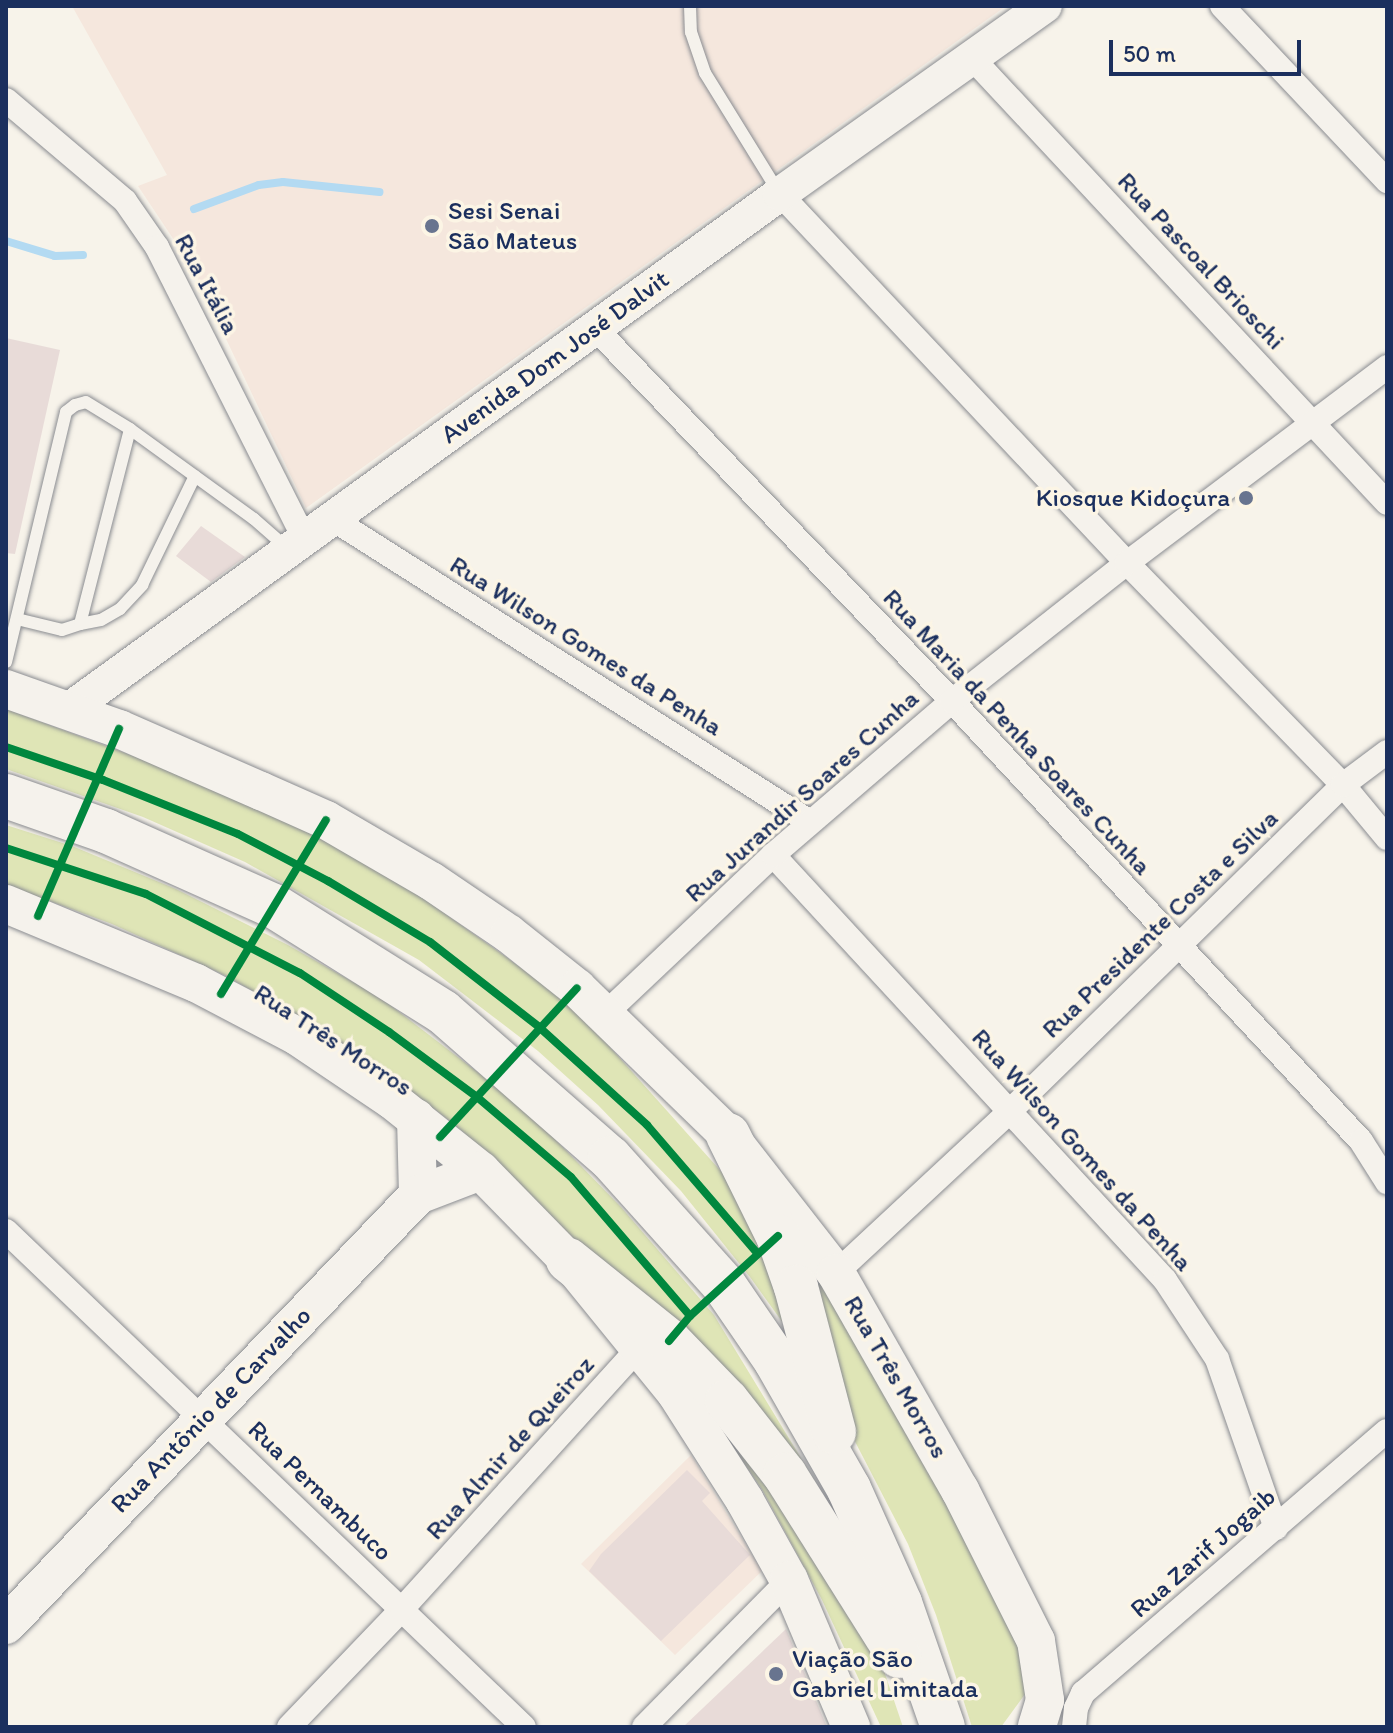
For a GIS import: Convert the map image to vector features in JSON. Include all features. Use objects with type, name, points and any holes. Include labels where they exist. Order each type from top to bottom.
[{"type":"highway","points":[[6,796],[106,831],[274,906],[443,1012],[610,1158],[686,1239],[724,1285],[776,1361],[849,1489],[900,1603],[943,1727]]},
{"type":"highway","points":[[728,1135],[778,1236],[787,1261],[849,1489]]},
{"type":"highway","points":[[568,1260],[669,1341],[727,1401],[785,1475],[943,1727]]},
{"type":"main road","name":"Rua Três Morros","points":[[6,689],[119,729],[326,820],[431,881],[509,934],[605,1014],[728,1135],[836,1273],[960,1490],[1036,1641],[1045,1700],[1037,1727]]},
{"type":"main road","name":"Rua Três Morros","points":[[6,904],[221,994],[297,1036],[416,1118],[481,1171],[568,1260],[641,1345],[676,1393],[745,1501],[789,1580],[850,1725]]},
{"type":"main road","points":[[416,1118],[418,1195]]},
{"type":"main road","name":"Rua Antônio de Carvalho","points":[[6,1625],[418,1195],[481,1171]]},
{"type":"street","name":"Avenida Dom José Dalvit","points":[[67,711],[780,194],[1045,6]]},
{"type":"street","points":[[1222,6],[1387,181]]},
{"type":"street","name":"Rua Pascoal Brioschi","points":[[973,59],[1387,503]]},
{"type":"street","name":"Rua Itália","points":[[6,100],[125,201],[157,247],[307,535]]},
{"type":"street","points":[[780,194],[1127,563],[1343,785],[1387,838]]},
{"type":"street","name":"Rua Maria da Penha Soares Cunha","points":[[595,328],[952,701],[1361,1141],[1387,1182]]},
{"type":"street","name":"Rua Jurandir Soares Cunha","points":[[605,1014],[773,855],[952,701],[1127,563],[1387,367]]},
{"type":"street","name":"Rua Wilson Gomes da Penha","points":[[307,535],[810,822]]},
{"type":"street","name":"Rua Presidente Costa e Silva","points":[[836,1273],[1009,1112],[1343,785],[1387,752]]},
{"type":"street","name":"Rua Wilson Gomes da Penha","points":[[773,855],[1165,1280],[1195,1321],[1217,1359],[1276,1528]]},
{"type":"street","name":"Rua Pernambuco","points":[[6,1231],[524,1727]]},
{"type":"street","name":"Rua Almir de Queiroz","points":[[289,1727],[402,1609],[641,1345]]},
{"type":"street","name":"Rua Zarif Jogaib","points":[[1074,1727],[1076,1708],[1083,1693],[1387,1431]]},
{"type":"street","points":[[644,1727],[789,1580]]},
{"type":"lane","points":[[690,6],[691,32],[705,73],[780,194]]},
{"type":"lane","points":[[6,662],[66,412],[86,402],[195,476],[307,535]]},
{"type":"lane","points":[[80,624],[130,429]]},
{"type":"lane","points":[[17,619],[62,630],[101,620],[120,609],[142,585],[195,476]]},
{"type":"shaded area","name":"Sesi Senai São Mateus","points":[[72,6],[1006,6],[306,508],[192,267],[138,186],[167,175]]},
{"type":"shaded area","points":[[691,1455],[762,1571],[675,1655],[581,1564]]},
{"type":"green space","points":[[6,709],[220,788],[355,856],[423,898],[544,984],[584,1018],[727,1178],[759,1219],[804,1352],[750,1277],[681,1191],[598,1105],[538,1051],[419,960],[245,862],[143,817],[6,769]]},
{"type":"green space","points":[[6,825],[72,846],[176,889],[288,945],[381,998],[480,1074],[544,1128],[621,1207],[714,1315],[824,1496],[516,1180],[455,1125],[391,1076],[309,1022],[224,975],[112,924],[6,885]]},
{"type":"green space","points":[[801,1253],[837,1303],[931,1467],[1028,1664],[1028,1690],[1001,1727],[972,1727],[936,1615],[908,1544],[847,1426]]},
{"type":"green space","points":[[702,1386],[881,1662],[903,1727],[881,1727],[822,1600],[763,1491],[704,1403]]},
{"type":"building","points":[[6,338],[60,350],[15,554],[6,553]]},
{"type":"building","points":[[201,526],[245,557],[211,582],[176,556]]},
{"type":"building","points":[[687,1470],[710,1493],[702,1501],[750,1555],[661,1641],[589,1571],[601,1554]]},
{"type":"building","name":"Viação São Gabriel Limitada","points":[[786,1629],[827,1727],[683,1727]]},
{"type":"waterway","points":[[194,209],[259,185],[283,182],[379,192]]},
{"type":"waterway","points":[[6,241],[55,256],[83,255]]},
{"type":"cycle path","points":[[38,916],[119,729]]},
{"type":"cycle path","points":[[6,747],[103,780],[238,834],[328,881],[430,942],[539,1027],[647,1125],[757,1253]]},
{"type":"cycle path","points":[[221,994],[326,820]]},
{"type":"cycle path","points":[[6,848],[146,894],[300,973],[389,1032],[477,1097],[571,1177],[690,1316]]},
{"type":"cycle path","points":[[440,1137],[577,988]]},
{"type":"cycle path","points":[[669,1341],[690,1316],[778,1236]]},
{"type":"place","name":"Sesi Senai São Mateus","points":[[432,226]]},
{"type":"place","name":"Kiosque Kidoçura","points":[[1246,498]]},
{"type":"place","name":"Viação São Gabriel Limitada","points":[[776,1674]]}]
